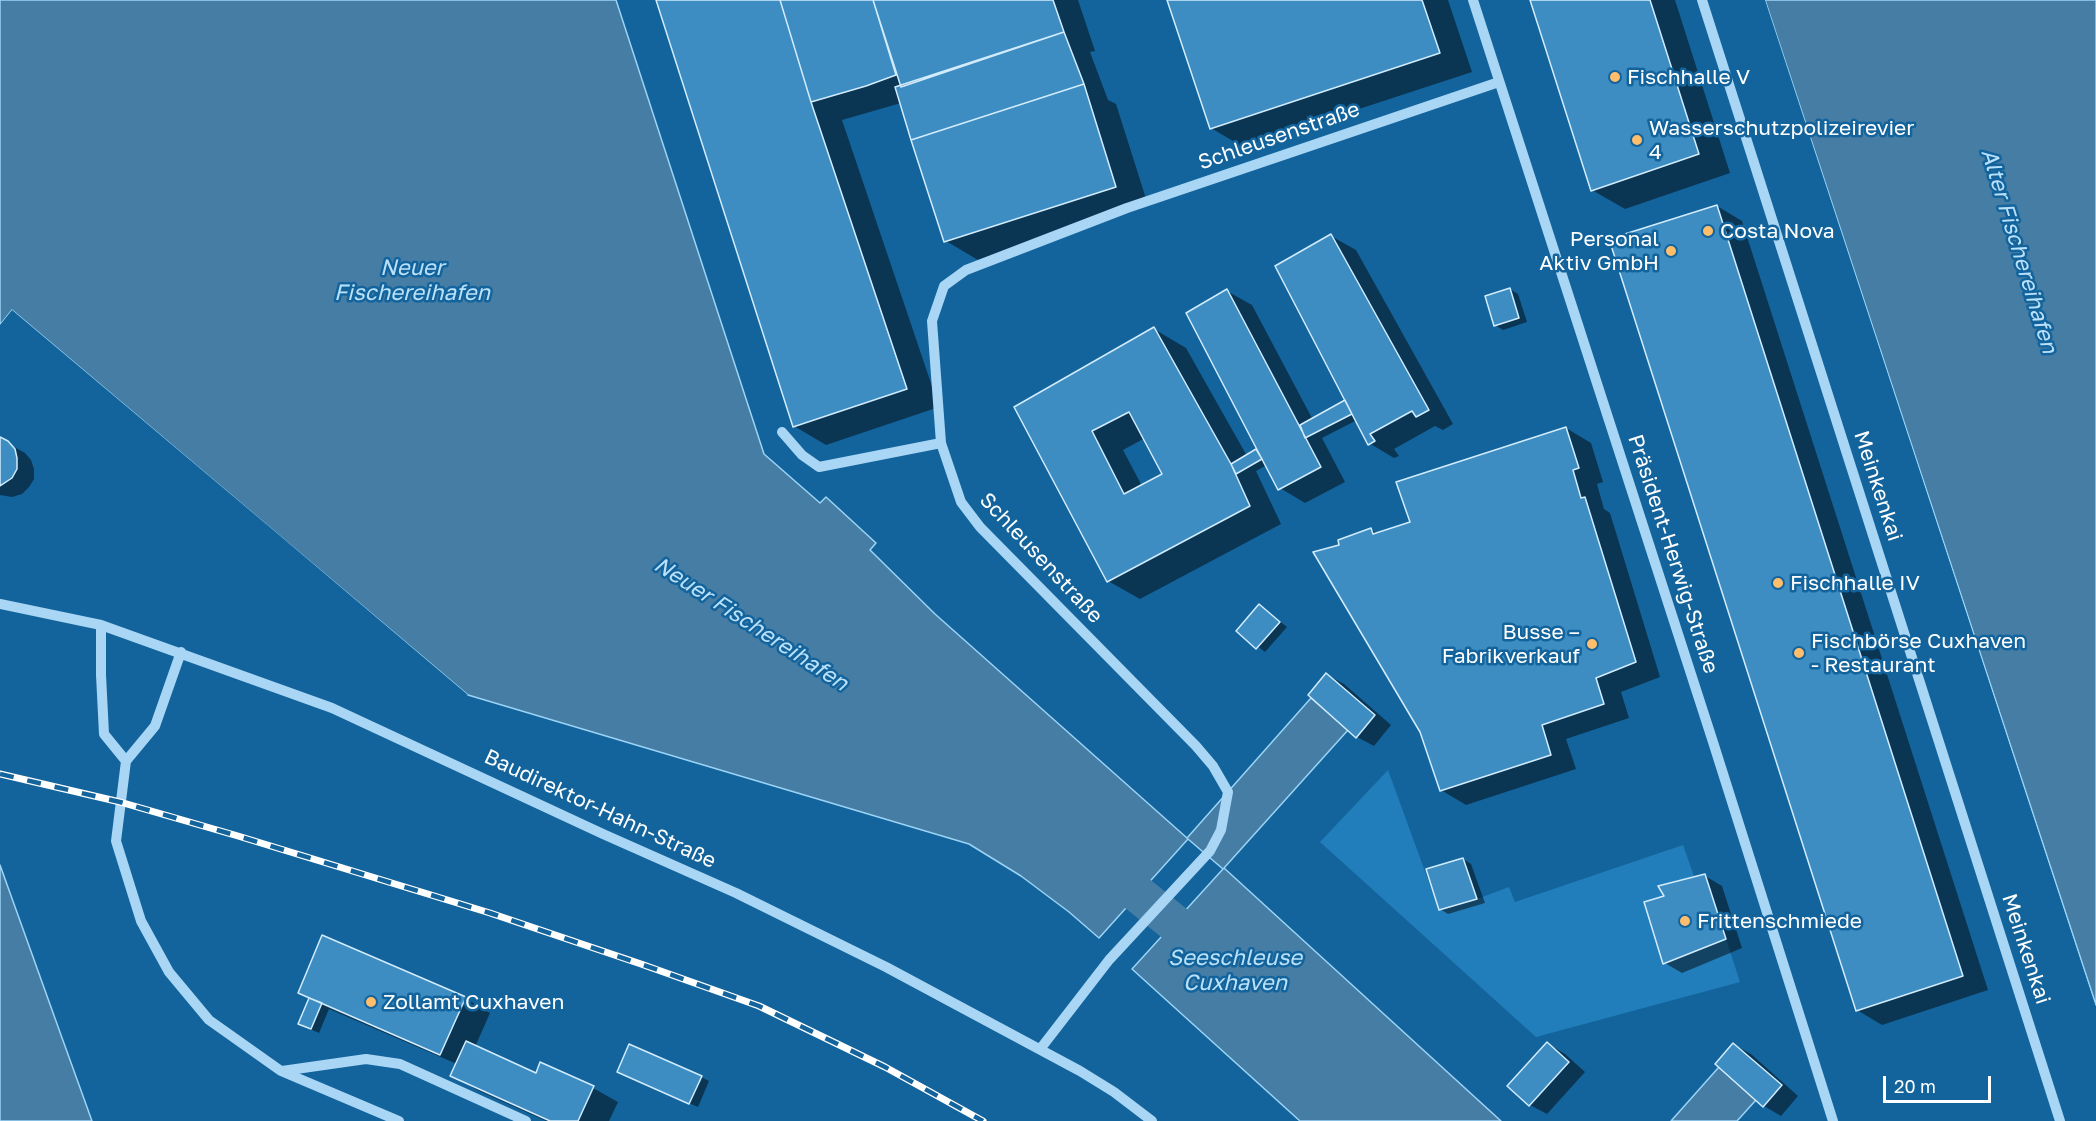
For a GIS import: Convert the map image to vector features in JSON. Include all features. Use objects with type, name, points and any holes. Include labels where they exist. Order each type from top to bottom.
[{"type":"street","name":"Präsident-Herwig-Straße","points":[[1473,0],[1833,1121]]},
{"type":"street","name":"Meinkenkai","points":[[1702,0],[2060,1121]]},
{"type":"street","name":"Schleusenstraße","points":[[1041,1048],[1109,960],[1210,851],[1221,830],[1228,792],[1213,766],[1196,746],[980,527],[961,502],[940,443],[932,321],[944,286],[966,270],[1127,208],[1499,82]]},
{"type":"street","points":[[782,432],[802,455],[819,467],[940,443]]},
{"type":"street","name":"Baudirektor-Hahn-Straße","points":[[0,604],[101,625],[332,708],[736,893],[886,967],[1041,1048],[1114,1092],[1152,1121]]},
{"type":"street","points":[[101,625],[100,675],[104,734],[126,761]]},
{"type":"street","points":[[181,652],[155,726],[126,761],[116,841],[141,921],[169,972],[209,1020],[281,1071],[399,1121]]},
{"type":"street","points":[[281,1071],[366,1059],[400,1064],[526,1121]]},
{"type":"shaded area","points":[[1388,770],[1439,910],[1509,887],[1515,902],[1683,845],[1694,876],[1658,886],[1664,896],[1644,902],[1663,964],[1726,939],[1740,982],[1536,1037],[1320,842]]},
{"type":"water","name":"Neuer Fischereihafen","points":[[0,0],[616,0],[764,454],[820,503],[826,497],[876,543],[870,550],[935,614],[1187,838],[1311,698],[1348,730],[1224,868],[1501,1121],[1300,1121],[1132,969],[1223,869],[1188,839],[1099,938],[1021,876],[969,844],[468,695],[12,310],[0,325]]},
{"type":"water","name":"Alter Fischereihafen","points":[[1765,0],[2096,0],[2096,1005]]},
{"type":"water","points":[[0,865],[61,1035],[92,1121],[0,1121]]},
{"type":"water","points":[[1719,1067],[1756,1100],[1737,1121],[1671,1121]]},
{"type":"pier","points":[[1762,0],[1765,0],[2096,1008],[2093,1006]]},
{"type":"pier","points":[[12,310],[468,695],[463,694],[12,314],[0,328]]},
{"type":"building","points":[[656,0],[780,0],[811,102],[907,389],[793,427]]},
{"type":"building","points":[[780,0],[873,0],[896,75],[811,102]]},
{"type":"building","points":[[873,0],[1053,0],[1064,32],[901,87]]},
{"type":"building","points":[[1167,0],[1422,0],[1440,53],[1210,129]]},
{"type":"building","name":"Fischhalle V","points":[[1530,0],[1650,0],[1699,154],[1591,191]]},
{"type":"building","points":[[1064,32],[1084,84],[911,140],[895,87]]},
{"type":"building","points":[[1084,84],[1116,187],[944,242],[911,140]]},
{"type":"building","name":"Fischhalle IV","points":[[1717,205],[1963,976],[1856,1011],[1609,239]]},
{"type":"building","points":[[1331,234],[1429,410],[1416,417],[1412,411],[1370,434],[1375,441],[1368,445],[1275,266]]},
{"type":"building","points":[[1510,288],[1519,318],[1494,326],[1485,296]]},
{"type":"building","points":[[1227,289],[1321,467],[1278,490],[1186,313]]},
{"type":"building","points":[[1154,327],[1231,464],[1250,506],[1107,582],[1014,407]],"holes":[[[1129,412],[1162,474],[1124,494],[1092,431]]]},
{"type":"building","points":[[1345,400],[1352,414],[1305,438],[1300,425]]},
{"type":"building","points":[[1566,427],[1579,468],[1573,470],[1581,498],[1585,497],[1636,662],[1596,678],[1604,704],[1542,725],[1551,755],[1440,791],[1420,732],[1313,552],[1339,545],[1338,540],[1371,528],[1373,534],[1410,522],[1396,482]]},
{"type":"building","points":[[0,437],[8,441],[15,449],[17,469],[12,478],[0,486]]},
{"type":"building","points":[[1256,449],[1262,459],[1236,474],[1231,464]]},
{"type":"building","points":[[1259,604],[1280,622],[1256,649],[1236,631]]},
{"type":"building","points":[[1326,673],[1375,715],[1356,738],[1308,695]]},
{"type":"building","points":[[1463,858],[1477,899],[1439,910],[1426,869]]},
{"type":"building","name":"Frittenschmiede","points":[[1705,874],[1726,939],[1663,964],[1644,902],[1664,896],[1658,886]]},
{"type":"building","points":[[322,935],[466,997],[440,1055],[298,993]]},
{"type":"building","points":[[309,998],[322,1003],[311,1029],[298,1024]]},
{"type":"building","points":[[466,1041],[536,1073],[540,1062],[594,1086],[578,1121],[550,1121],[450,1076]]},
{"type":"building","points":[[1547,1042],[1569,1062],[1529,1106],[1507,1086]]},
{"type":"building","points":[[1733,1043],[1782,1085],[1763,1107],[1715,1064]]},
{"type":"building","points":[[629,1044],[702,1076],[689,1104],[617,1072]]},
{"type":"waterway","name":"Neuer Fischereihafen","points":[[1098,862],[1211,956]]},
{"type":"railway","points":[[0,774],[120,802],[238,836],[490,913],[641,964],[759,1006],[885,1067],[983,1121]]},
{"type":"place","name":"Fischhalle V","points":[[1615,77]]},
{"type":"place","name":"Wasserschutzpolizeirevier 4","points":[[1637,140]]},
{"type":"place","name":"Costa Nova","points":[[1708,231]]},
{"type":"place","name":"Personal Aktiv GmbH","points":[[1671,251]]},
{"type":"place","name":"Fischhalle IV","points":[[1778,583]]},
{"type":"place","name":"Busse – Fabrikverkauf","points":[[1592,644]]},
{"type":"place","name":"Fischbörse Cuxhaven - Restaurant","points":[[1799,653]]},
{"type":"place","name":"Frittenschmiede","points":[[1685,921]]},
{"type":"place","name":"Zollamt Cuxhaven","points":[[371,1002]]},
{"type":"water label","name":"Seeschleuse Cuxhaven","points":[[1235,970]]}]
